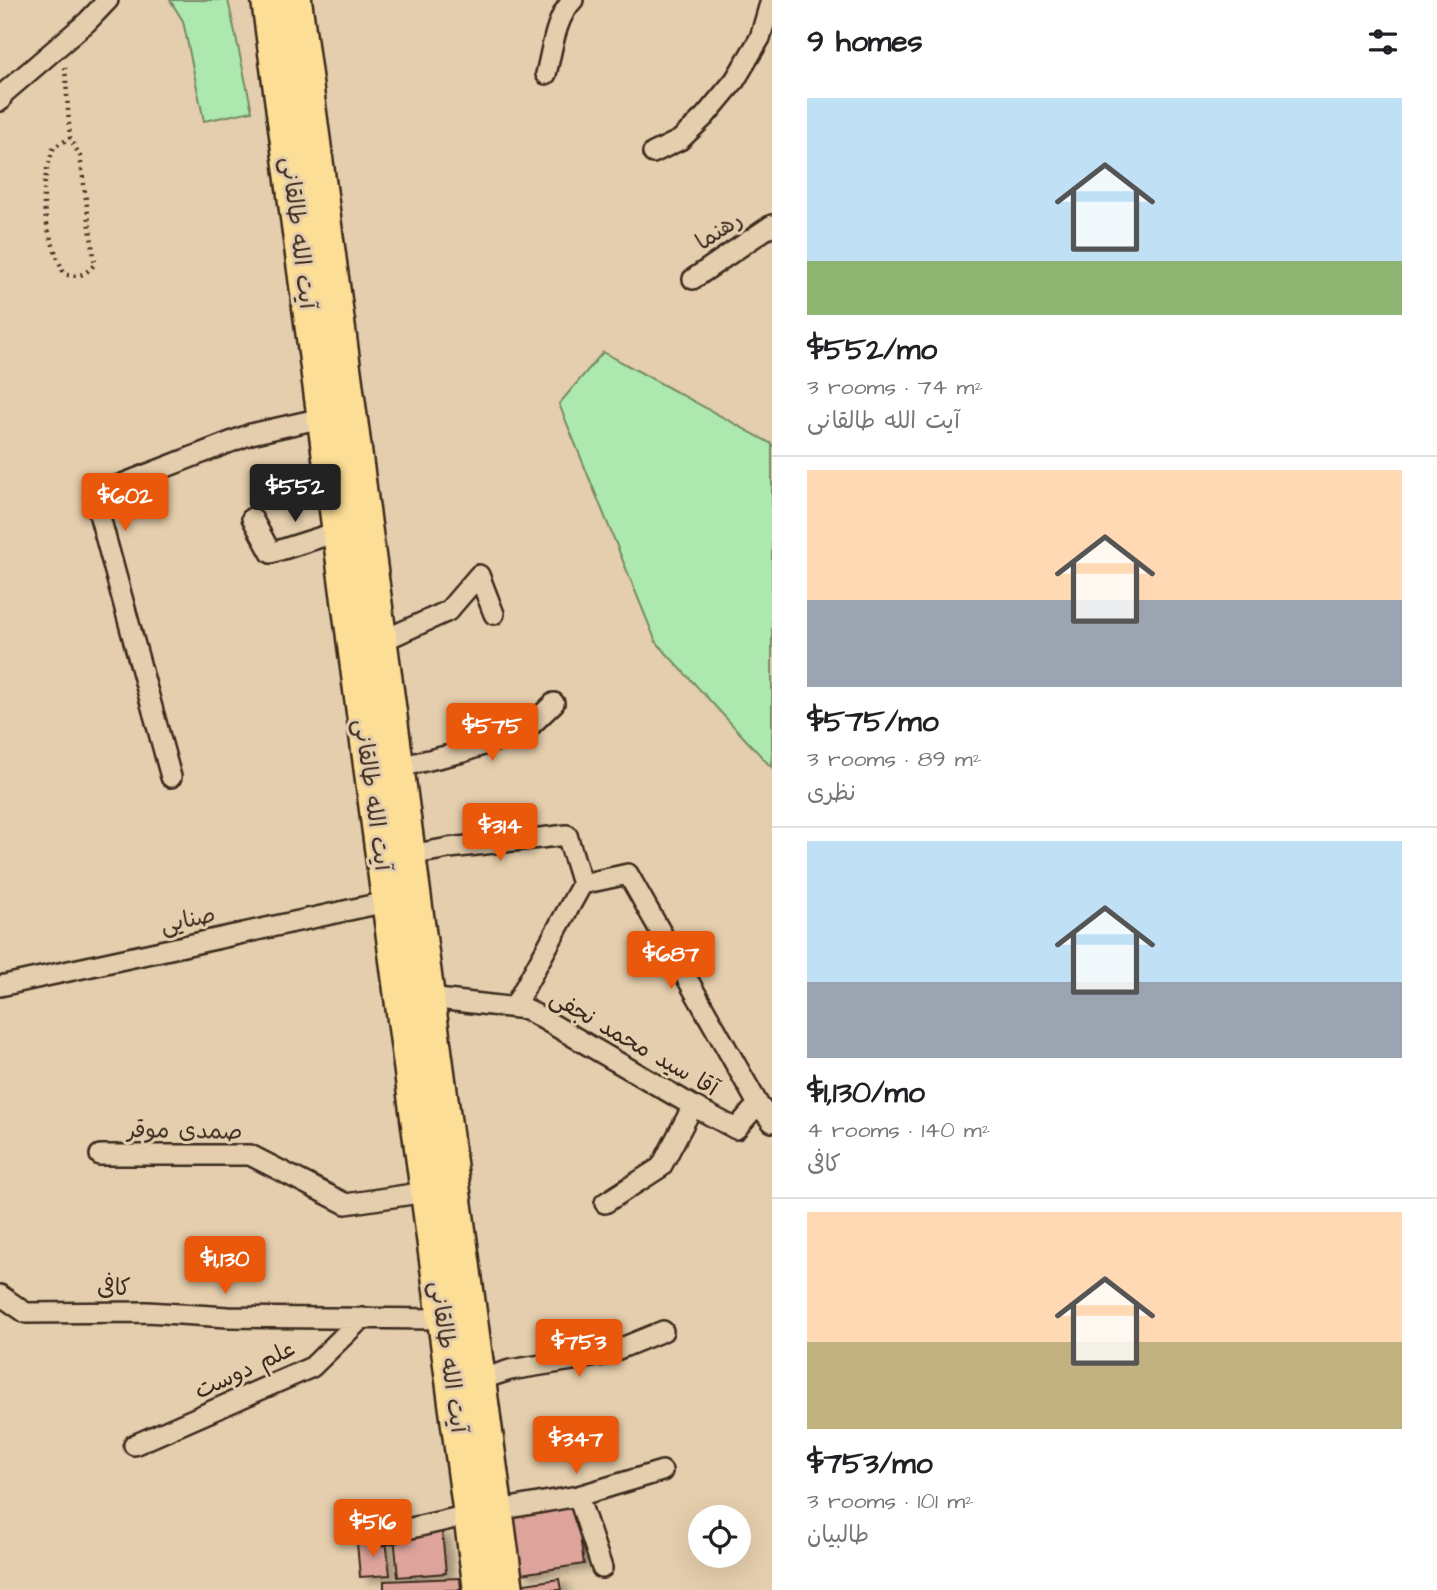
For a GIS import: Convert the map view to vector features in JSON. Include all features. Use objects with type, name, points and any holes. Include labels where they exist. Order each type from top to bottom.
[{"type":"main road","name":"آیت الله طالقانی","points":[[267,0],[443,1319],[483,1512],[508,1590]]},
{"type":"main road","name":"آیت الله طالقانی","points":[[296,0],[479,1380],[483,1512],[480,1590]]},
{"type":"main road","points":[[386,902],[416,897]]},
{"type":"street","points":[[0,101],[4,94],[87,22],[108,0]]},
{"type":"street","points":[[546,74],[561,17],[573,0]]},
{"type":"street","points":[[653,153],[680,140],[705,116],[735,80],[760,38],[771,0]]},
{"type":"street","name":"رهنما","points":[[693,278],[772,225]]},
{"type":"street","points":[[171,777],[94,495],[251,434],[322,418]]},
{"type":"street","points":[[251,518],[271,553],[337,532]]},
{"type":"street","points":[[382,641],[448,611],[479,575],[494,614]]},
{"type":"street","points":[[399,767],[463,752],[526,730],[554,703]]},
{"type":"street","points":[[410,855],[567,835],[582,884],[514,1007]]},
{"type":"street","points":[[582,884],[628,874],[758,1104],[772,1122]]},
{"type":"street","name":"صنایی","points":[[0,986],[386,902]]},
{"type":"street","name":"آقا سید محمد نجفی","points":[[429,998],[526,1009],[736,1129],[758,1104]]},
{"type":"street","points":[[605,1203],[661,1167],[693,1106]]},
{"type":"street","name":"صمدی موقر","points":[[100,1155],[250,1155],[346,1204],[426,1192]]},
{"type":"street","name":"کافی","points":[[0,1295],[26,1313],[147,1312],[228,1317],[443,1319]]},
{"type":"street","name":"علم دوست","points":[[134,1445],[312,1367],[362,1318]]},
{"type":"street","points":[[479,1380],[510,1370],[604,1355],[663,1331]]},
{"type":"street","points":[[380,1535],[483,1512],[578,1496],[662,1471]]},
{"type":"street","points":[[578,1496],[602,1569]]},
{"type":"path","points":[[63,41],[70,138],[80,156],[95,264],[87,273],[75,277],[64,274],[48,234],[43,201],[46,166],[54,147],[70,138]]},
{"type":"green space","points":[[170,0],[228,0],[252,111],[204,121],[183,21]]},
{"type":"green space","points":[[603,352],[772,444],[772,768],[656,642],[559,404]]},
{"type":"building","points":[[575,1502],[584,1564],[521,1574],[511,1513]]},
{"type":"building","points":[[442,1531],[446,1573],[398,1577],[394,1536]]},
{"type":"building","points":[[386,1540],[390,1575],[360,1577],[357,1543]]},
{"type":"building","points":[[460,1578],[461,1590],[384,1590],[384,1581]]},
{"type":"building","points":[[559,1579],[561,1590],[519,1590],[518,1585]]}]
